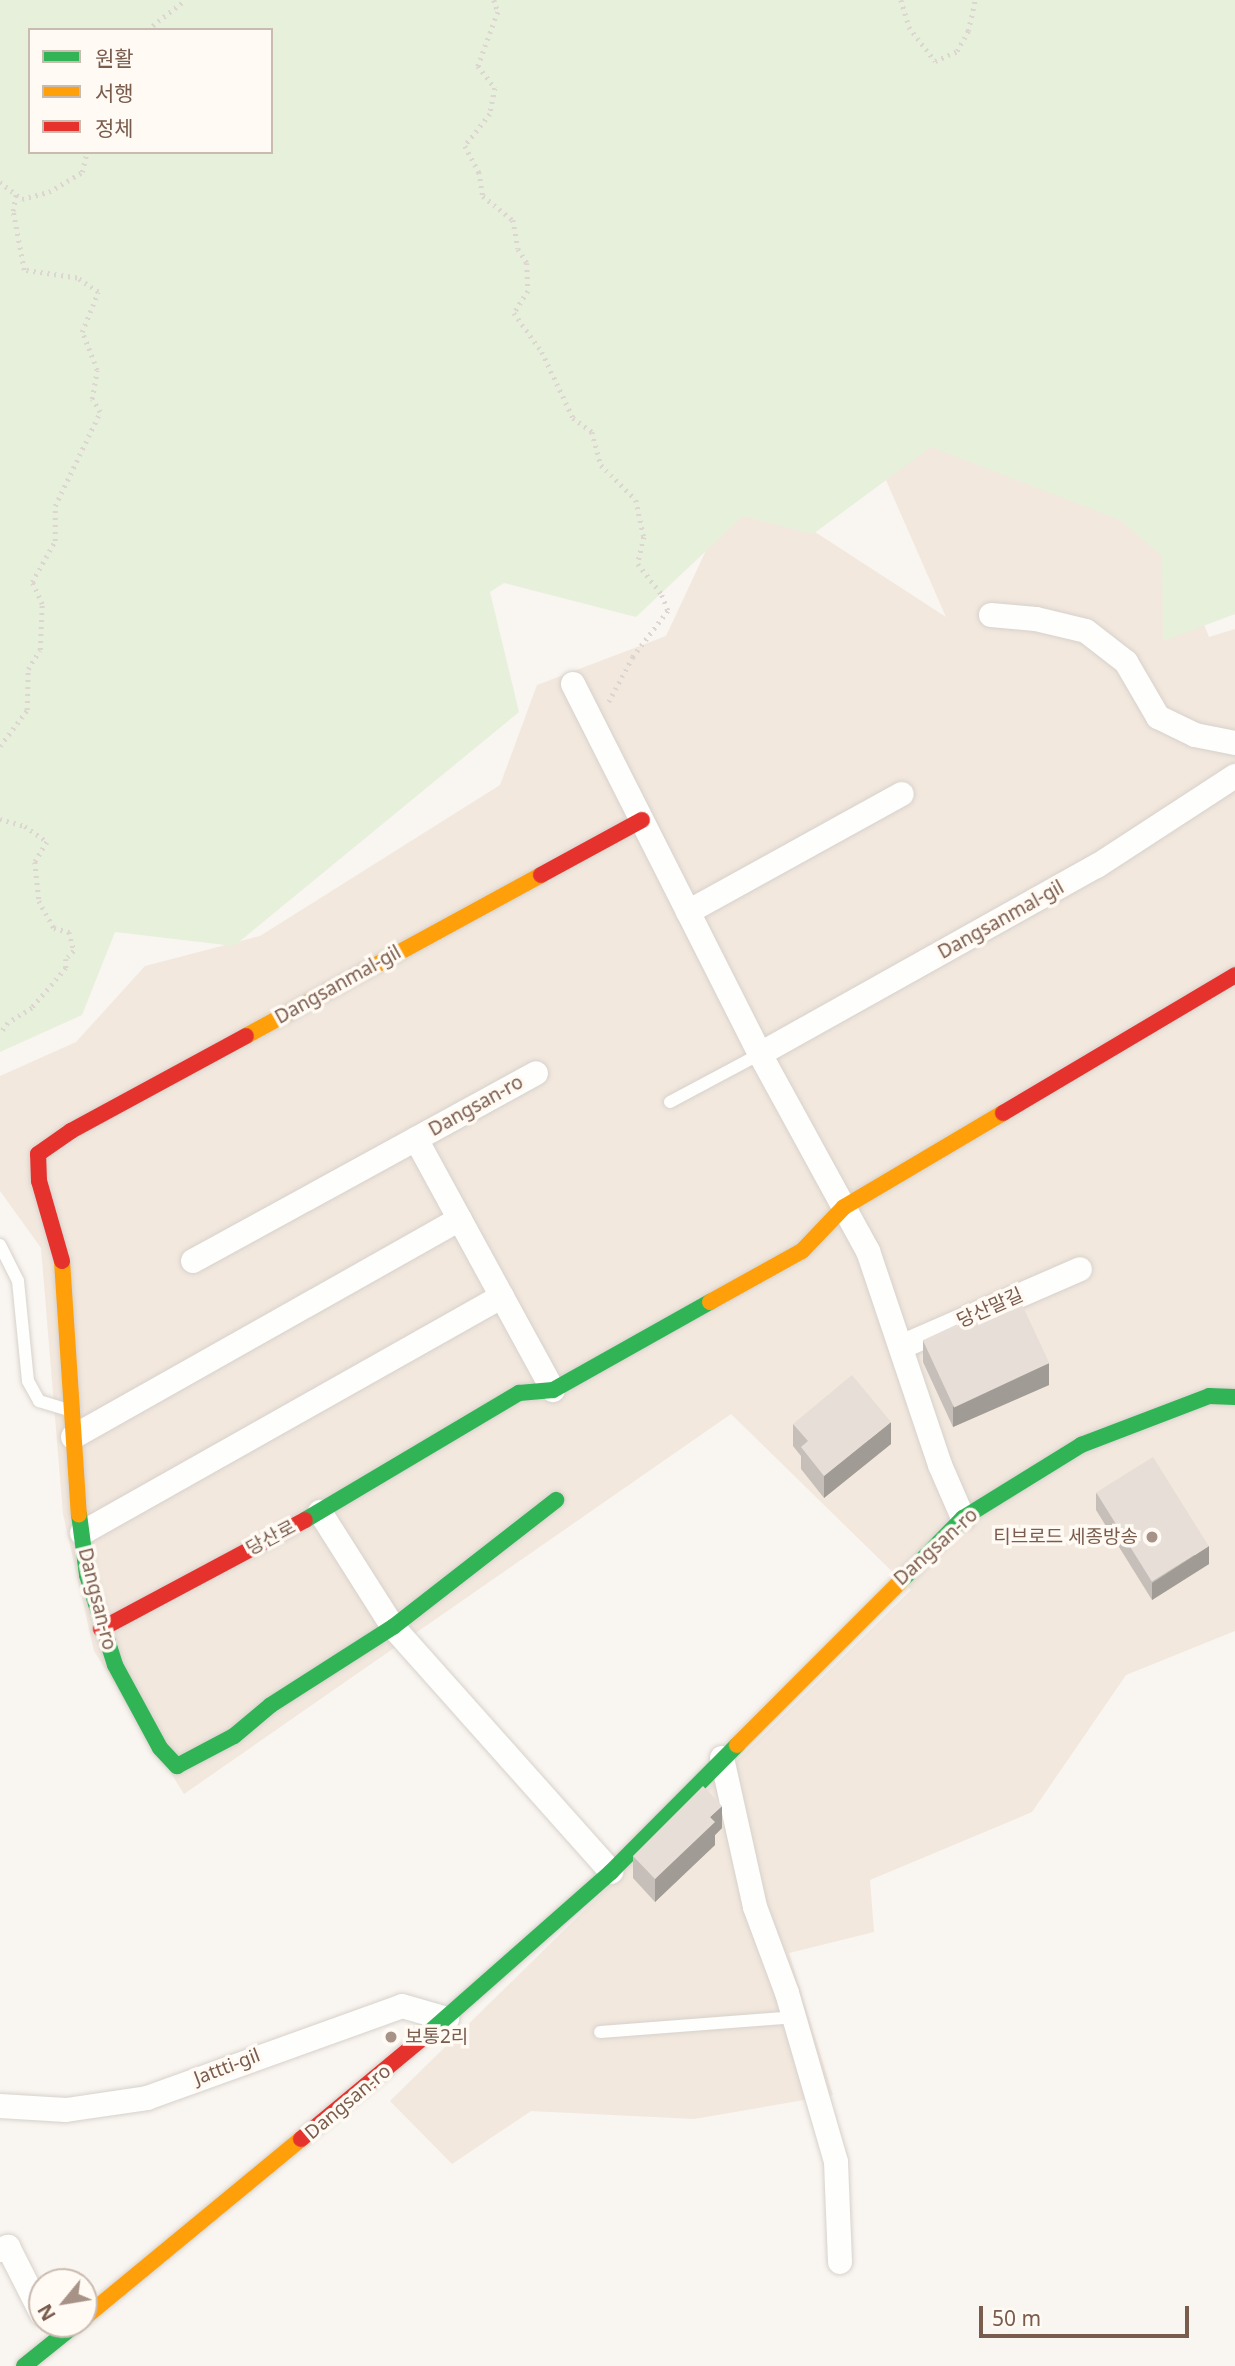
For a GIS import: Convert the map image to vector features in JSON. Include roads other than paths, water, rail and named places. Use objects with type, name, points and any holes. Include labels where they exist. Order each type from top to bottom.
[{"type":"street","points":[[991,615],[1036,619],[1086,631],[1126,662],[1158,717],[1195,735],[1235,743]]},
{"type":"street","points":[[573,684],[760,1054],[868,1251],[963,1518]]},
{"type":"street","name":"Dangsanmal-gil","points":[[760,1054],[1097,866],[1235,776]]},
{"type":"street","points":[[688,912],[902,794]]},
{"type":"street","name":"Dangsanmal-gil","points":[[38,1154],[71,1131],[642,820]]},
{"type":"street","points":[[611,1872],[393,1627],[320,1512],[519,1394],[553,1390],[802,1251],[844,1207],[1235,975]]},
{"type":"street","name":"Dangsan-ro","points":[[193,1261],[536,1073]]},
{"type":"street","name":"Dangsan-ro","points":[[416,1139],[553,1390]]},
{"type":"street","name":"Dangsan-ro","points":[[38,1154],[39,1181],[64,1268],[73,1437],[82,1533],[101,1629],[141,1713],[177,1766],[234,1736],[271,1705],[393,1627]]},
{"type":"street","points":[[73,1437],[460,1219]]},
{"type":"street","name":"당산말길","points":[[901,1347],[1080,1269]]},
{"type":"street","name":"Dangsan-ro","points":[[82,1533],[502,1296]]},
{"type":"street","points":[[1209,1396],[1235,1376]]},
{"type":"street","name":"Dangsan-ro","points":[[98,2306],[447,2019],[611,1872],[963,1518],[1081,1445],[1209,1396],[1235,1397]]},
{"type":"street","points":[[393,1627],[556,1500]]},
{"type":"street","name":"당산로","points":[[101,1629],[320,1512]]},
{"type":"street","points":[[722,1758],[755,1907],[793,2017],[836,2162],[840,2262]]},
{"type":"street","name":"Jattti-gil","points":[[0,2106],[66,2110],[147,2098],[401,2006],[447,2019]]},
{"type":"street","points":[[0,2250],[8,2247],[28,2287]]},
{"type":"street","points":[[24,2366],[46,2338]]},
{"type":"lane","points":[[670,1102],[760,1054]]},
{"type":"lane","points":[[0,1245],[18,1281],[28,1381],[39,1401],[72,1411]]},
{"type":"lane","points":[[600,2032],[793,2017]]},
{"type":"place","name":"티브로드 세종방송","points":[[1152,1537]]},
{"type":"place","name":"보통2리","points":[[391,2037]]}]
